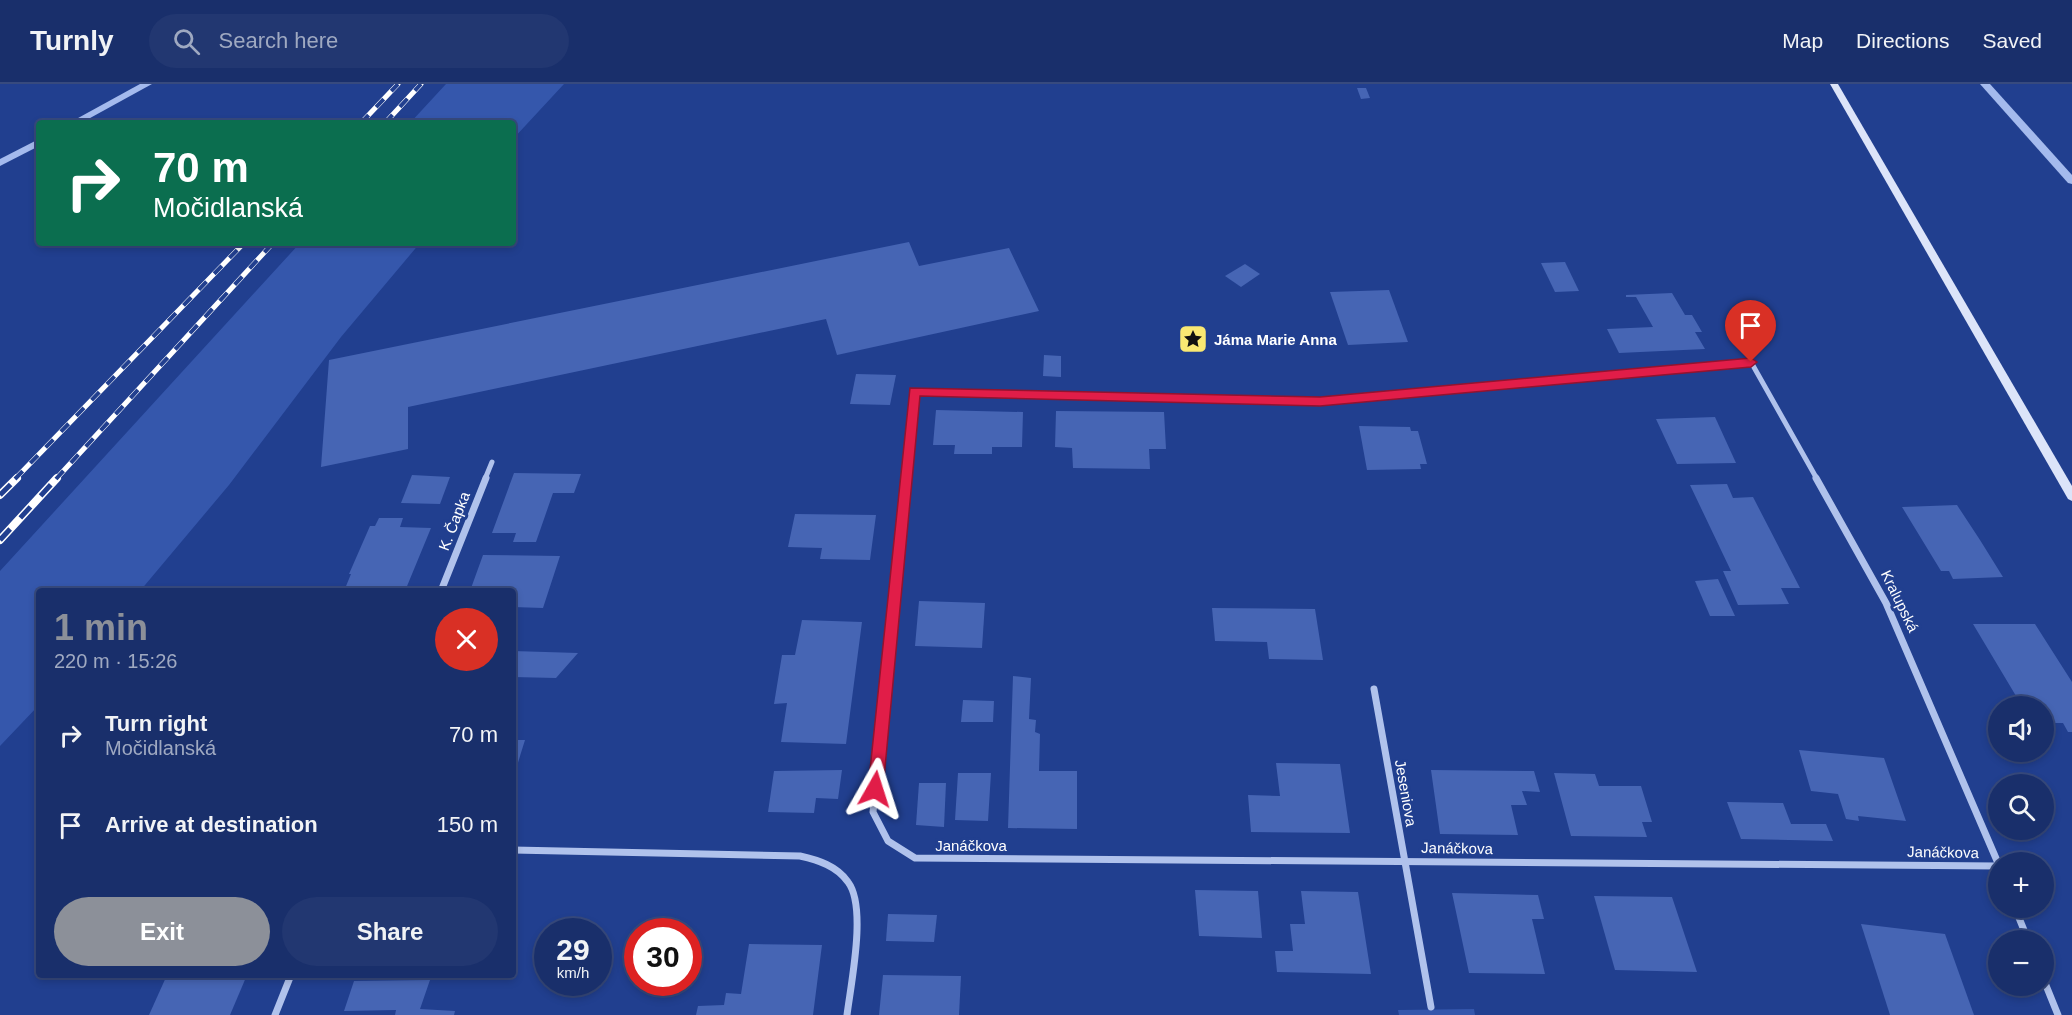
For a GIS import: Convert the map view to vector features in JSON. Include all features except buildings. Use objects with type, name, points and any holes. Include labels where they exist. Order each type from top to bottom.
[{"type":"main road","points":[[1834,84],[2072,496]]},
{"type":"street","name":"Kralupská","points":[[915,858],[894,848],[881,833],[873,812],[914,391],[1320,402],[1751,362],[1887,603],[1992,852]]},
{"type":"street","name":"K. Čapka","points":[[442,588],[492,462]]},
{"type":"street","name":"Jeseniova","points":[[1374,689],[1431,1007]]},
{"type":"street","points":[[516,850],[800,856],[824,862],[848,881],[855,896],[858,917],[847,1015]]},
{"type":"street","name":"Janáčkova","points":[[915,858],[1988,865]]},
{"type":"street","points":[[275,1015],[290,978]]},
{"type":"street","points":[[2050,996],[2058,1015]]},
{"type":"shaded area","points":[[446,84],[564,84],[516,136],[516,120],[413,120]]},
{"type":"shaded area","points":[[297,246],[417,246],[341,337],[229,485],[143,588],[36,588],[36,708],[0,746],[0,571]]},
{"type":"shaded area","points":[[1474,1009],[1475,1015],[1399,1015],[1398,1010]]},
{"type":"waterway","points":[[80,120],[147,84]]},
{"type":"waterway","points":[[1985,84],[2072,181]]},
{"type":"waterway","points":[[0,163],[36,144]]},
{"type":"railway","points":[[364,120],[398,84]]},
{"type":"railway","points":[[388,120],[421,84]]},
{"type":"railway","points":[[15,479],[241,246]]},
{"type":"railway","points":[[56,479],[270,246]]},
{"type":"railway","points":[[0,495],[17,478]]},
{"type":"railway","points":[[0,540],[57,478]]},
{"type":"place","name":"Jáma Marie Anna","points":[[1193,339]]},
{"type":"route","points":[[875,789],[914,391],[1320,402],[1751,362]]}]
